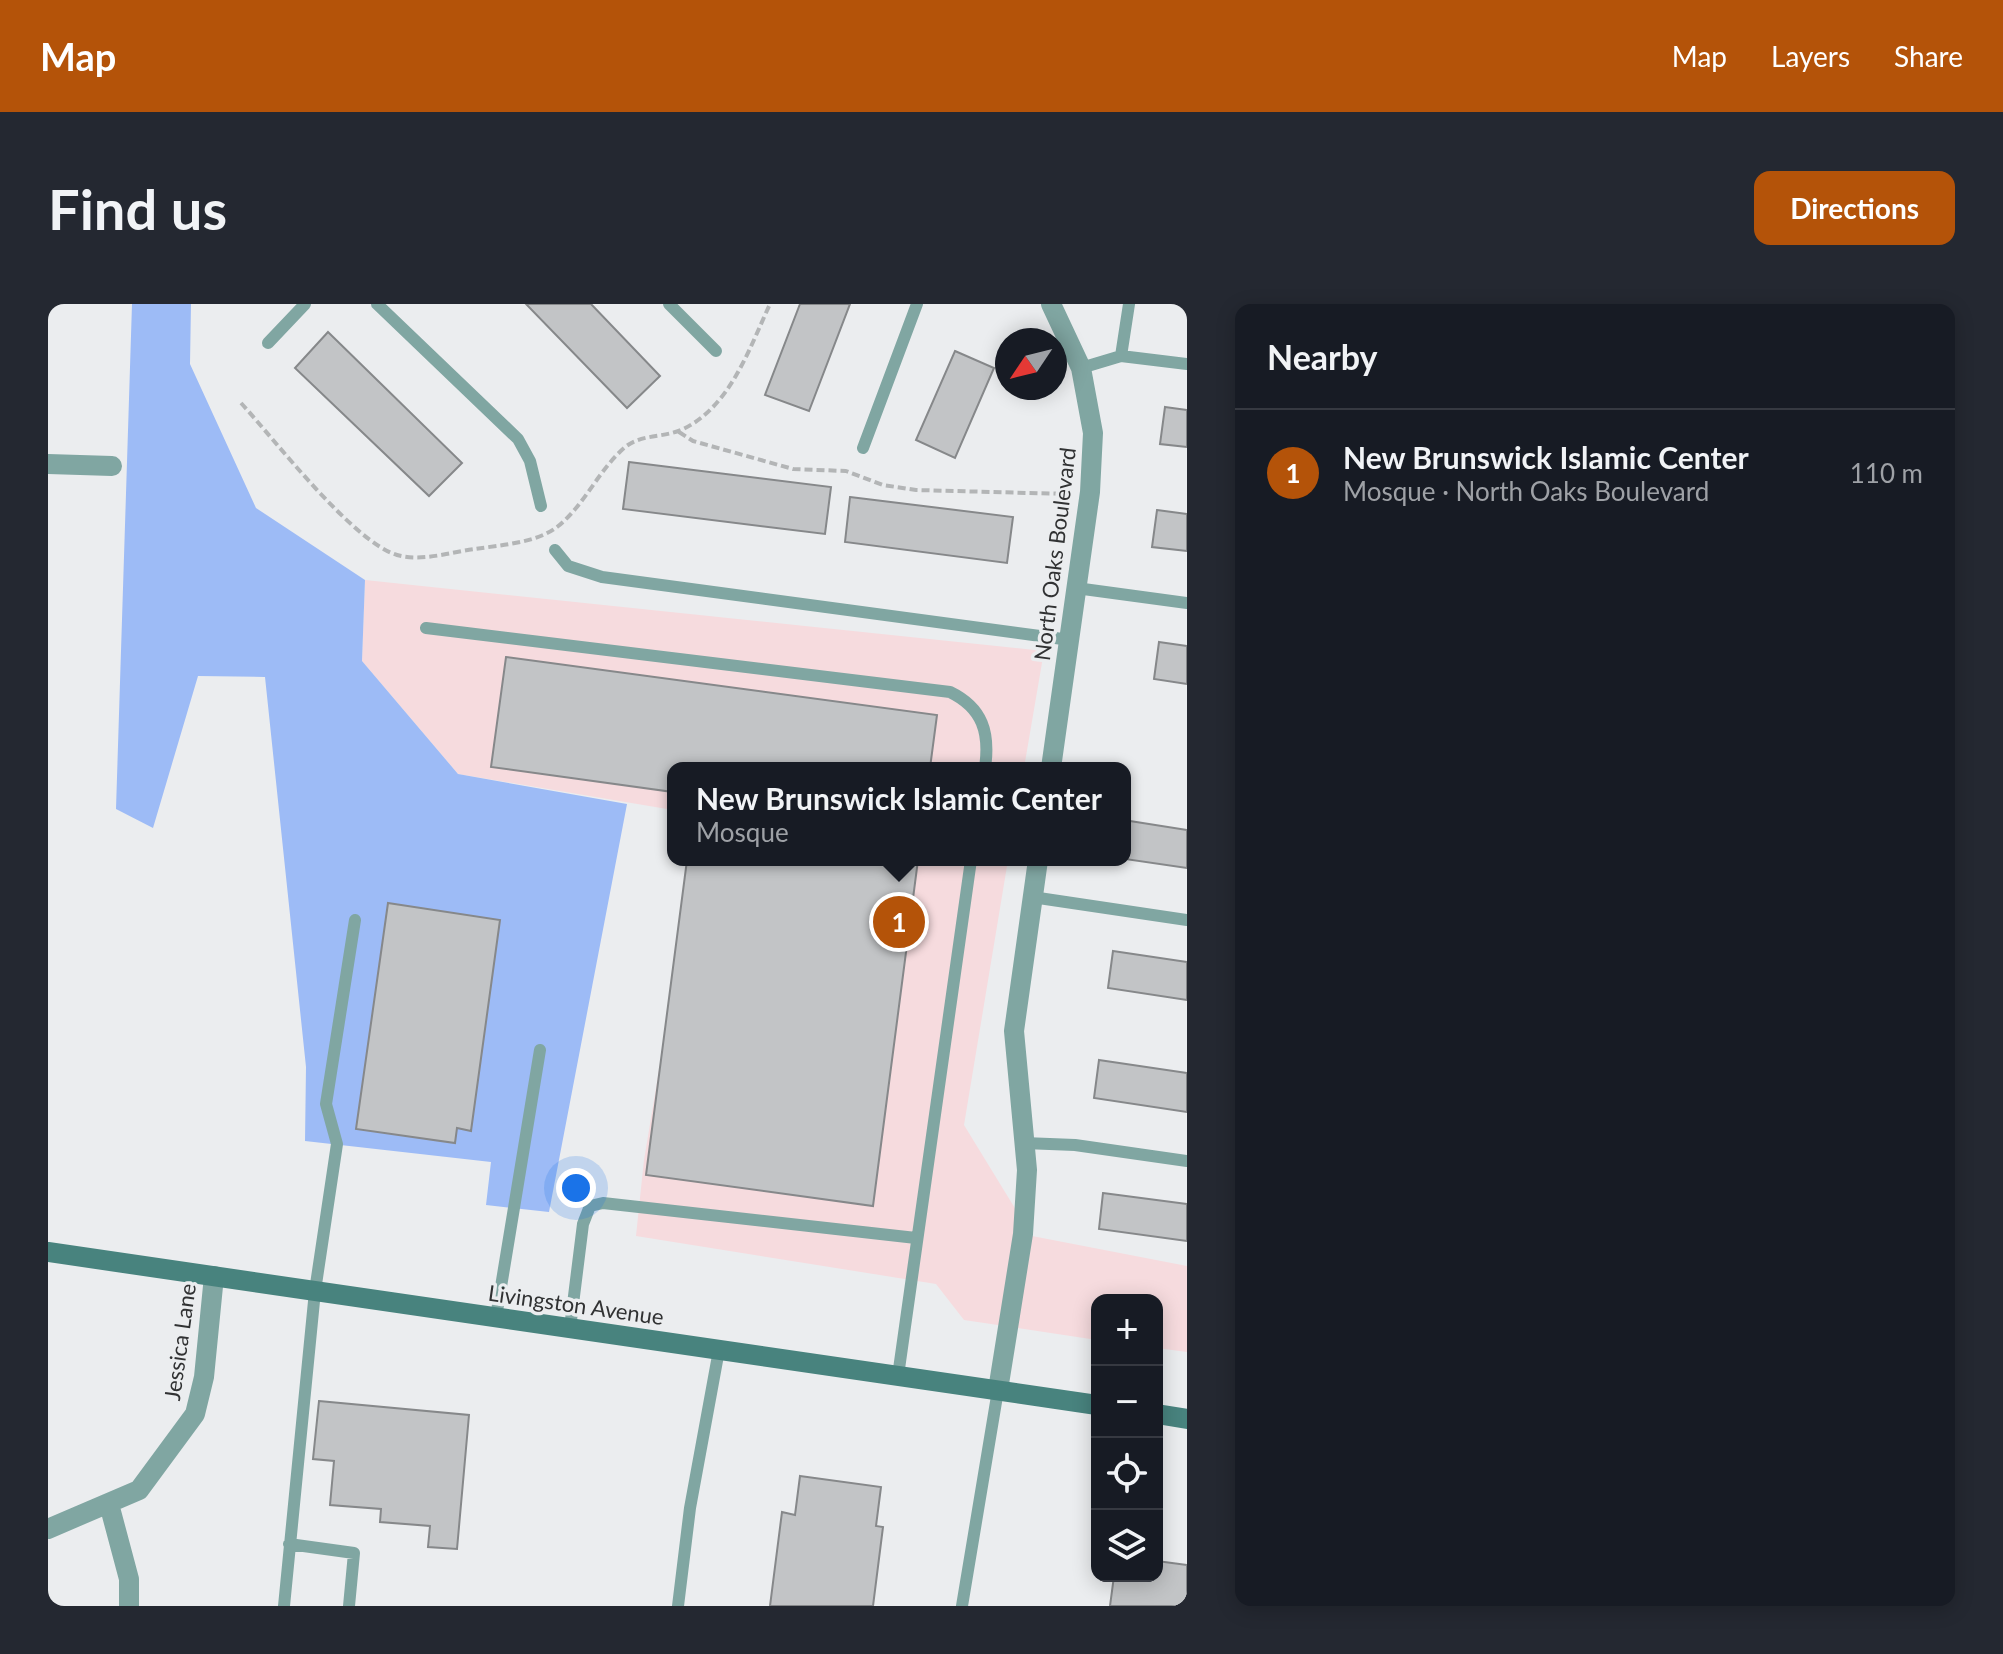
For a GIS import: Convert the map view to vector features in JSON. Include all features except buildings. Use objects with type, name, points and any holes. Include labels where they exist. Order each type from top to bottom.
[{"type":"main road","name":"Livingston Avenue","points":[[48,1252],[1091,1404]]},
{"type":"main road","points":[[1163,1415],[1187,1419]]},
{"type":"street","name":"North Oaks Boulevard","points":[[1051,304],[1081,368],[1091,410],[1090,492],[1052,762]]},
{"type":"street","points":[[48,464],[112,466]]},
{"type":"street","points":[[998,1390],[1023,1234],[1024,1143],[1014,1031],[1037,866]]},
{"type":"street","name":"Jessica Lane","points":[[48,1529],[139,1490],[195,1414],[204,1377],[214,1276]]},
{"type":"street","points":[[109,1504],[129,1579],[129,1606]]},
{"type":"lane","points":[[268,343],[305,304]]},
{"type":"lane","points":[[377,304],[518,439],[530,461],[541,506]]},
{"type":"lane","points":[[669,304],[716,351]]},
{"type":"lane","points":[[863,448],[917,304]]},
{"type":"lane","points":[[1121,356],[1129,304]]},
{"type":"lane","points":[[1081,368],[1121,356],[1187,364]]},
{"type":"lane","points":[[555,550],[568,566],[602,577],[1070,640]]},
{"type":"lane","points":[[1076,588],[1187,603]]},
{"type":"lane","points":[[426,628],[950,692],[970,702],[983,721],[987,739],[985,762]]},
{"type":"lane","points":[[898,1376],[970,866]]},
{"type":"lane","points":[[1032,897],[1187,920]]},
{"type":"lane","points":[[284,1606],[315,1291],[337,1144],[326,1104],[355,920]]},
{"type":"lane","points":[[496,1317],[540,1050]]},
{"type":"lane","points":[[1024,1143],[1075,1145],[1187,1161]]},
{"type":"lane","points":[[570,1328],[583,1224],[590,1206],[603,1203],[916,1238]]},
{"type":"lane","points":[[678,1606],[690,1508],[719,1350]]},
{"type":"lane","points":[[962,1606],[998,1390]]},
{"type":"lane","points":[[289,1544],[354,1553],[349,1606]]},
{"type":"path","points":[[678,431],[693,441],[793,469],[846,471],[906,489],[1011,494],[1090,492]]},
{"type":"path","points":[[541,506],[546,533],[555,550]]},
{"type":"shaded area","points":[[132,304],[191,304],[190,364],[256,508],[365,580],[362,661],[458,774],[627,804],[549,1212],[486,1205],[491,1162],[305,1141],[306,1067],[265,677],[198,676],[153,828],[116,809]]},
{"type":"shaded area","points":[[365,580],[1044,651],[1025,762],[667,762],[667,809],[458,774],[362,661]]},
{"type":"shaded area","points":[[693,866],[1007,866],[964,1125],[1032,1236],[1187,1266],[1187,1352],[1163,1349],[1163,1294],[1091,1294],[1091,1339],[964,1320],[936,1284],[636,1236],[644,1160]]},
{"type":"place","name":"New Brunswick Islamic Center","points":[[899,922]]}]
